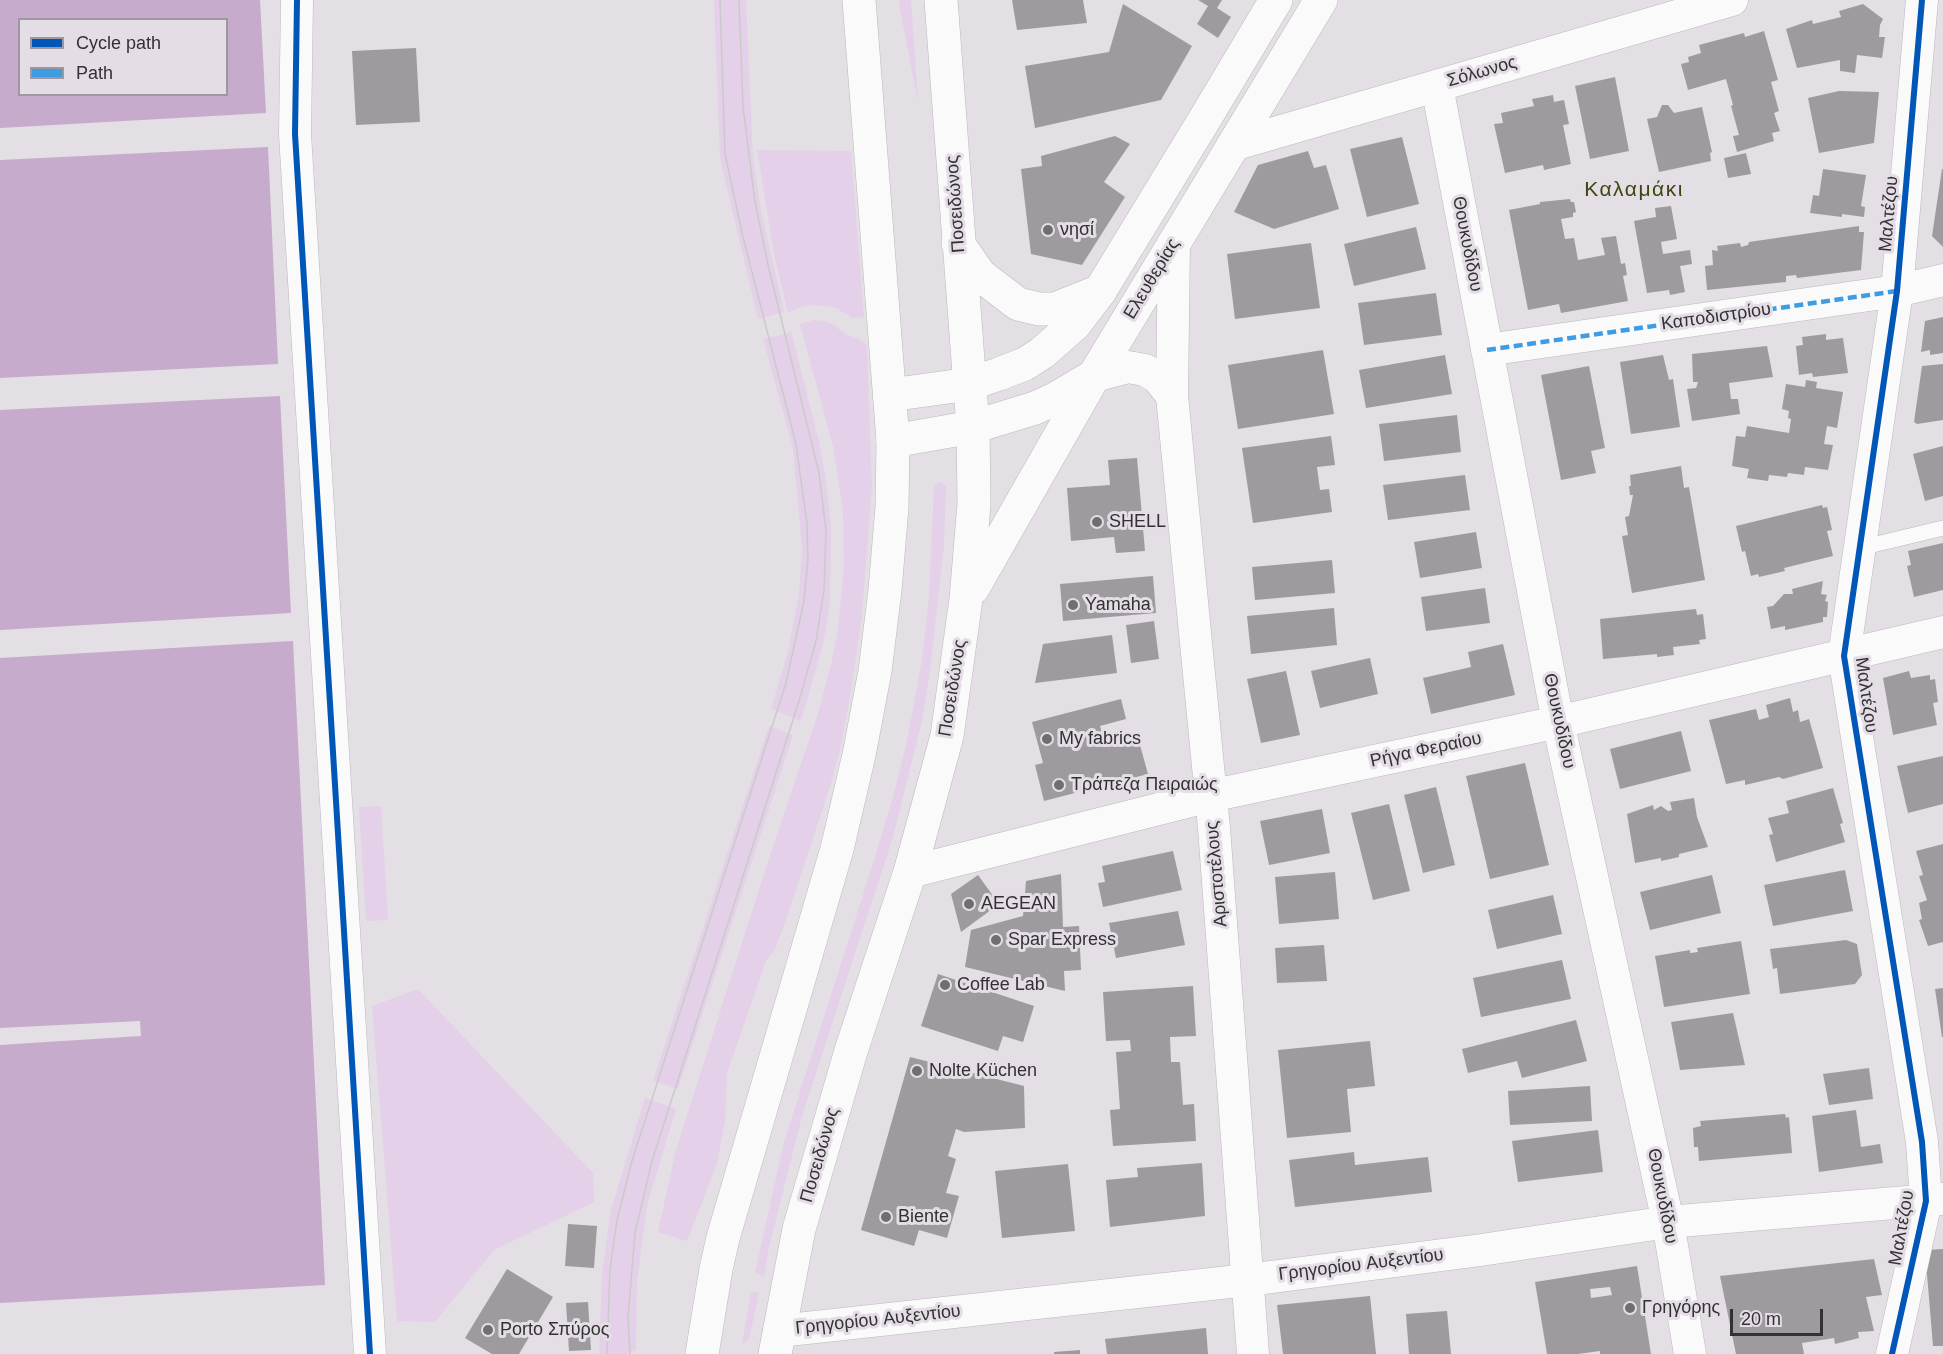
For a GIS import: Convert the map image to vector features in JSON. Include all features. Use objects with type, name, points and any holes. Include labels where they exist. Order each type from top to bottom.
[{"type":"main road","points":[[698,1346],[732,1204],[837,849],[859,755],[875,671],[885,590],[892,507],[893,441],[859,0]]},
{"type":"main road","name":"Ποσειδώνος","points":[[777,1342],[799,1229],[851,1051],[910,872],[947,736],[966,599],[974,504],[973,427],[941,0]]},
{"type":"main road","points":[[890,395],[970,384],[1025,364],[1042,353],[1075,324],[1100,291],[1276,0]]},
{"type":"main road","name":"Ελευθερίας","points":[[893,441],[973,427],[1035,408],[1056,399],[1094,376],[1321,0]]},
{"type":"main road","points":[[958,242],[980,275],[1018,304],[1039,309],[1055,309],[1100,291]]},
{"type":"main road","points":[[966,599],[1094,376]]},
{"type":"street","points":[[297,0],[295,134],[370,1354]]},
{"type":"street","name":"Σόλωνος","points":[[1233,145],[1732,0]]},
{"type":"street","name":"Μαλτέζου","points":[[1892,1354],[1934,1200],[1922,1142],[1844,656],[1897,291],[1922,0]]},
{"type":"street","name":"Θουκυδίδου","points":[[1437,86],[1558,722],[1668,1222],[1690,1354]]},
{"type":"street","name":"Αριστοτέλους","points":[[1174,243],[1172,396],[1209,762],[1253,1354]]},
{"type":"street","name":"Καποδιστρίου","points":[[1487,350],[1897,291],[1943,280]]},
{"type":"street","points":[[1094,376],[1128,367],[1145,370],[1158,378],[1172,396]]},
{"type":"street","name":"Ρήγα Φεραίου","points":[[910,872],[1210,796],[1558,722],[1943,632]]},
{"type":"street","name":"Γρηγορίου Αυξεντίου","points":[[777,1342],[1481,1250],[1668,1222],[1934,1200]]},
{"type":"lane","points":[[1860,548],[1943,528]]},
{"type":"shaded area","points":[[0,0],[260,0],[266,113],[0,128]]},
{"type":"shaded area","points":[[714,0],[746,0],[753,159],[761,210],[784,312],[758,319],[720,158]]},
{"type":"shaded area","points":[[899,0],[911,0],[918,102],[900,9]]},
{"type":"shaded area","points":[[268,147],[278,364],[0,378],[0,160]]},
{"type":"shaded area","points":[[757,150],[851,151],[864,317],[852,318],[836,308],[811,305],[788,313],[774,254]]},
{"type":"shaded area","points":[[813,320],[825,321],[834,325],[845,334],[867,345],[872,487],[862,615],[851,691],[832,780],[775,950],[766,961],[727,1073],[725,1121],[717,1163],[687,1241],[658,1232],[676,1150],[772,849],[817,717],[838,630],[844,566],[843,510],[833,446],[800,324]]},
{"type":"shaded area","points":[[791,332],[819,442],[831,525],[830,603],[823,644],[801,721],[771,709],[788,652],[799,594],[802,548],[793,448],[763,339]]},
{"type":"shaded area","points":[[280,396],[291,613],[0,630],[0,410]]},
{"type":"shaded area","points":[[938,482],[946,487],[944,546],[922,720],[893,837],[802,1116],[769,1247],[764,1276],[755,1273],[784,1142],[870,873],[893,797],[908,736],[922,660],[929,596],[934,487]]},
{"type":"shaded area","points":[[293,641],[325,1285],[0,1303],[0,1045],[141,1036],[140,1021],[0,1028],[0,658]]},
{"type":"shaded area","points":[[769,726],[793,735],[678,1089],[653,1081]]},
{"type":"shaded area","points":[[381,806],[388,920],[366,921],[359,807]]},
{"type":"shaded area","points":[[418,989],[593,1173],[594,1202],[494,1250],[435,1322],[397,1321],[372,1006]]},
{"type":"shaded area","points":[[645,1098],[676,1109],[647,1205],[637,1281],[636,1350],[627,1354],[599,1354],[602,1273],[611,1210]]},
{"type":"shaded area","points":[[751,1292],[759,1293],[749,1339],[742,1344]]},
{"type":"building","points":[[1012,0],[1083,0],[1087,23],[1017,30]]},
{"type":"building","points":[[1198,0],[1222,0],[1217,8],[1231,17],[1218,38],[1197,24],[1208,6]]},
{"type":"building","points":[[1123,4],[1192,46],[1161,100],[1035,128],[1025,66],[1109,52]]},
{"type":"building","points":[[1863,4],[1883,19],[1879,37],[1885,37],[1882,58],[1857,55],[1855,73],[1840,71],[1840,60],[1797,68],[1786,29],[1812,20],[1813,24],[1841,17],[1839,11]]},
{"type":"building","points":[[1764,31],[1778,80],[1771,82],[1779,111],[1774,113],[1780,131],[1772,133],[1774,141],[1737,152],[1733,136],[1739,135],[1726,79],[1688,90],[1681,64],[1689,62],[1688,57],[1701,53],[1699,45],[1744,33],[1745,37]]},
{"type":"building","points":[[416,48],[420,122],[356,125],[352,51]]},
{"type":"building","points":[[1615,77],[1629,151],[1590,159],[1575,86]]},
{"type":"building","points":[[1839,91],[1879,92],[1874,143],[1819,153],[1808,98]]},
{"type":"building","points":[[1553,95],[1554,102],[1564,100],[1569,124],[1563,125],[1571,164],[1544,170],[1543,165],[1505,173],[1494,124],[1503,123],[1501,113],[1534,106],[1532,99]]},
{"type":"building","points":[[1662,105],[1668,105],[1674,113],[1702,107],[1712,152],[1710,153],[1711,161],[1659,172],[1647,119],[1657,117]]},
{"type":"building","points":[[1115,136],[1130,144],[1104,182],[1125,197],[1082,265],[1031,254],[1021,169],[1042,166],[1041,156]]},
{"type":"building","points":[[1402,137],[1419,204],[1367,217],[1350,149]]},
{"type":"building","points":[[1308,151],[1314,168],[1326,165],[1339,209],[1274,229],[1234,212],[1258,165]]},
{"type":"building","points":[[1746,153],[1751,174],[1728,178],[1724,158]]},
{"type":"building","points":[[1823,169],[1866,175],[1861,206],[1865,207],[1864,217],[1810,213],[1813,195],[1819,196]]},
{"type":"building","points":[[1943,169],[1943,247],[1932,236]]},
{"type":"building","points":[[1570,199],[1574,202],[1576,212],[1573,213],[1573,217],[1561,219],[1565,239],[1574,238],[1578,260],[1605,255],[1601,238],[1616,236],[1621,264],[1625,263],[1627,275],[1623,276],[1628,301],[1561,313],[1559,304],[1528,310],[1509,210],[1540,204],[1540,202]]},
{"type":"building","points":[[1671,206],[1677,239],[1661,242],[1663,254],[1690,250],[1692,264],[1680,266],[1685,292],[1670,295],[1669,290],[1647,293],[1634,221],[1656,217],[1655,208]]},
{"type":"building","points":[[1859,226],[1859,232],[1864,232],[1861,270],[1797,278],[1796,275],[1786,276],[1786,282],[1707,290],[1705,266],[1713,265],[1712,250],[1718,251],[1717,246],[1740,243],[1741,247],[1748,245],[1749,242]]},
{"type":"building","points":[[1416,227],[1426,269],[1354,286],[1344,244]]},
{"type":"building","points":[[1311,243],[1320,308],[1235,319],[1227,254]]},
{"type":"building","points":[[1436,293],[1442,335],[1364,345],[1358,303]]},
{"type":"building","points":[[1943,317],[1943,353],[1930,355],[1930,350],[1921,352],[1925,321]]},
{"type":"building","points":[[1826,334],[1826,340],[1843,338],[1848,373],[1813,377],[1812,373],[1799,375],[1796,346],[1803,345],[1802,337]]},
{"type":"building","points":[[1767,346],[1773,377],[1729,383],[1731,399],[1738,399],[1740,414],[1692,421],[1687,389],[1696,388],[1698,382],[1693,382],[1692,354]]},
{"type":"building","points":[[1323,350],[1334,414],[1238,429],[1228,365]]},
{"type":"building","points":[[1445,355],[1452,394],[1366,408],[1359,370]]},
{"type":"building","points":[[1663,355],[1669,380],[1673,379],[1680,427],[1631,434],[1620,362]]},
{"type":"building","points":[[1943,364],[1943,420],[1917,424],[1914,422],[1922,366]]},
{"type":"building","points":[[1589,366],[1605,448],[1591,451],[1596,473],[1561,480],[1541,375]]},
{"type":"building","points":[[1806,380],[1817,382],[1816,388],[1843,392],[1837,428],[1827,426],[1824,444],[1833,445],[1828,470],[1805,467],[1804,475],[1788,473],[1787,477],[1769,475],[1768,481],[1747,478],[1749,469],[1732,466],[1736,436],[1745,437],[1747,426],[1789,433],[1791,419],[1788,418],[1789,411],[1782,409],[1786,384],[1805,387]]},
{"type":"building","points":[[1457,415],[1461,452],[1384,461],[1379,424]]},
{"type":"building","points":[[1331,436],[1335,465],[1317,467],[1320,490],[1329,489],[1332,512],[1253,523],[1242,448]]},
{"type":"building","points":[[1943,446],[1943,496],[1925,501],[1913,454]]},
{"type":"building","points":[[1137,458],[1145,551],[1116,553],[1114,537],[1071,541],[1067,488],[1110,485],[1108,460]]},
{"type":"building","points":[[1681,466],[1684,488],[1689,487],[1705,580],[1632,593],[1622,536],[1628,535],[1625,517],[1629,516],[1633,495],[1630,495],[1630,475]]},
{"type":"building","points":[[1465,475],[1470,510],[1388,520],[1383,485]]},
{"type":"building","points":[[1822,505],[1823,508],[1827,507],[1832,530],[1827,531],[1833,556],[1784,568],[1785,571],[1759,577],[1758,574],[1751,576],[1736,526]]},
{"type":"building","points":[[1476,532],[1482,568],[1420,578],[1414,542]]},
{"type":"building","points":[[1943,543],[1943,590],[1914,597],[1907,566],[1911,565],[1908,551]]},
{"type":"building","points":[[1332,560],[1335,593],[1255,600],[1252,567]]},
{"type":"building","points":[[1153,576],[1156,613],[1063,621],[1060,584]]},
{"type":"building","points":[[1823,581],[1821,594],[1827,595],[1825,601],[1828,602],[1827,617],[1823,617],[1823,622],[1785,630],[1785,626],[1771,629],[1767,607],[1773,606],[1784,594],[1793,594],[1792,589]]},
{"type":"building","points":[[1485,588],[1490,623],[1426,631],[1421,597]]},
{"type":"building","points":[[1334,608],[1337,645],[1251,654],[1247,616]]},
{"type":"building","points":[[1696,609],[1697,615],[1703,614],[1706,639],[1699,640],[1700,644],[1673,647],[1674,655],[1657,657],[1657,654],[1603,659],[1600,619]]},
{"type":"building","points":[[1154,621],[1159,659],[1131,663],[1126,625]]},
{"type":"building","points":[[1112,635],[1117,673],[1035,683],[1043,644]]},
{"type":"building","points":[[1503,644],[1515,695],[1431,714],[1423,678],[1471,667],[1468,652]]},
{"type":"building","points":[[1370,658],[1378,694],[1320,708],[1311,671]]},
{"type":"building","points":[[1286,671],[1300,735],[1261,743],[1247,679]]},
{"type":"building","points":[[1909,671],[1911,678],[1930,675],[1930,680],[1935,679],[1938,702],[1933,703],[1937,725],[1893,735],[1883,678]]},
{"type":"building","points":[[1790,698],[1793,712],[1798,710],[1800,722],[1809,719],[1823,768],[1783,779],[1779,777],[1745,785],[1745,780],[1726,784],[1709,720],[1756,709],[1759,720],[1769,717],[1766,705]]},
{"type":"building","points":[[1121,699],[1126,719],[1100,726],[1106,746],[1138,738],[1148,774],[1044,801],[1035,765],[1043,763],[1032,722]]},
{"type":"building","points":[[1681,731],[1691,771],[1620,789],[1610,749]]},
{"type":"building","points":[[1943,756],[1943,804],[1908,813],[1897,766]]},
{"type":"building","points":[[1525,763],[1549,865],[1490,879],[1466,776]]},
{"type":"building","points":[[1436,787],[1455,865],[1423,873],[1404,795]]},
{"type":"building","points":[[1833,788],[1843,823],[1840,824],[1845,842],[1776,862],[1769,835],[1773,834],[1768,818],[1789,813],[1786,801]]},
{"type":"building","points":[[1694,798],[1697,817],[1708,847],[1661,861],[1661,858],[1635,863],[1627,814],[1653,805],[1654,810],[1661,806],[1668,811],[1672,810],[1670,802]]},
{"type":"building","points":[[1389,804],[1410,891],[1373,900],[1351,813]]},
{"type":"building","points":[[1322,809],[1330,853],[1269,865],[1260,821]]},
{"type":"building","points":[[1943,844],[1943,942],[1928,946],[1919,920],[1922,919],[1919,903],[1927,900],[1919,876],[1923,875],[1916,851]]},
{"type":"building","points":[[1173,851],[1182,890],[1103,907],[1098,883],[1105,882],[1102,866]]},
{"type":"building","points":[[1845,870],[1853,911],[1773,926],[1764,885]]},
{"type":"building","points":[[1335,872],[1339,919],[1279,924],[1275,877]]},
{"type":"building","points":[[1061,874],[1063,927],[1079,926],[1081,970],[1064,971],[1065,991],[965,967],[971,930],[1023,916],[1026,881]]},
{"type":"building","points":[[978,875],[999,904],[961,932],[951,894]]},
{"type":"building","points":[[1712,875],[1721,913],[1650,930],[1640,892]]},
{"type":"building","points":[[1553,895],[1562,934],[1497,949],[1488,910]]},
{"type":"building","points":[[1178,911],[1185,945],[1116,958],[1109,923]]},
{"type":"building","points":[[1846,940],[1857,944],[1862,975],[1855,984],[1780,994],[1777,968],[1773,969],[1770,949]]},
{"type":"building","points":[[1741,941],[1750,994],[1664,1007],[1655,956],[1690,950],[1690,953],[1698,952],[1697,948]]},
{"type":"building","points":[[1324,945],[1327,981],[1277,983],[1275,948]]},
{"type":"building","points":[[1562,960],[1571,999],[1481,1017],[1473,978]]},
{"type":"building","points":[[938,974],[1034,1006],[1023,1042],[1003,1036],[998,1051],[921,1026]]},
{"type":"building","points":[[1193,986],[1196,1036],[1170,1037],[1171,1062],[1180,1062],[1183,1105],[1194,1104],[1196,1141],[1113,1146],[1110,1110],[1120,1109],[1116,1052],[1131,1051],[1130,1040],[1106,1041],[1103,992]]},
{"type":"building","points":[[1943,988],[1943,1037],[1942,1037],[1935,989]]},
{"type":"building","points":[[1733,1013],[1745,1065],[1680,1070],[1671,1022]]},
{"type":"building","points":[[1576,1020],[1587,1061],[1522,1078],[1517,1061],[1468,1073],[1462,1049]]},
{"type":"building","points":[[1370,1041],[1375,1086],[1347,1089],[1351,1132],[1287,1138],[1278,1050]]},
{"type":"building","points":[[910,1057],[1024,1086],[1025,1128],[964,1132],[956,1129],[948,1156],[956,1159],[946,1193],[959,1196],[947,1238],[919,1230],[914,1246],[861,1230]]},
{"type":"building","points":[[1869,1068],[1873,1099],[1829,1105],[1823,1074]]},
{"type":"building","points":[[1590,1086],[1592,1121],[1510,1125],[1508,1091]]},
{"type":"building","points":[[1856,1110],[1861,1147],[1880,1144],[1883,1163],[1819,1172],[1812,1116]]},
{"type":"building","points":[[1785,1114],[1786,1118],[1789,1117],[1792,1153],[1699,1161],[1698,1147],[1694,1147],[1693,1128],[1701,1126],[1700,1121]]},
{"type":"building","points":[[1598,1130],[1603,1172],[1518,1182],[1512,1141]]},
{"type":"building","points":[[1354,1152],[1355,1165],[1428,1157],[1432,1192],[1295,1207],[1289,1160]]},
{"type":"building","points":[[1202,1163],[1205,1216],[1110,1227],[1106,1180],[1138,1177],[1137,1168]]},
{"type":"building","points":[[1068,1164],[1075,1231],[1002,1238],[995,1171]]},
{"type":"building","points":[[568,1224],[597,1226],[594,1268],[565,1266]]},
{"type":"building","points":[[1943,1249],[1943,1346],[1933,1346],[1925,1250]]},
{"type":"building","points":[[1874,1259],[1882,1295],[1866,1297],[1874,1331],[1858,1332],[1859,1338],[1835,1344],[1834,1338],[1802,1343],[1804,1354],[1736,1354],[1720,1276]]},
{"type":"building","points":[[1637,1266],[1651,1354],[1600,1354],[1600,1351],[1547,1354],[1535,1282]],"holes":[[[1610,1287],[1612,1295],[1591,1298],[1590,1289]]]},
{"type":"building","points":[[507,1269],[553,1297],[519,1354],[492,1354],[465,1338]]},
{"type":"building","points":[[1370,1296],[1376,1354],[1283,1354],[1277,1305]]},
{"type":"building","points":[[588,1302],[591,1350],[569,1351],[566,1303]]},
{"type":"building","points":[[1447,1311],[1451,1354],[1409,1354],[1406,1314]]},
{"type":"building","points":[[1206,1328],[1208,1354],[1107,1354],[1105,1339]]},
{"type":"building","points":[[1080,1350],[1080,1354],[1054,1354],[1054,1352]]},
{"type":"tram line","points":[[607,1354],[610,1269],[617,1220],[632,1161],[786,683],[804,601],[808,559],[807,524],[796,444],[743,237],[725,154],[720,0]]},
{"type":"tram line","points":[[630,1354],[628,1317],[635,1233],[652,1161],[799,701],[816,641],[824,590],[826,531],[819,473],[768,265],[755,202],[743,106],[739,0]]},
{"type":"marked path","points":[[1487,350],[1897,291]]},
{"type":"cycle path","points":[[297,0],[295,134],[370,1354]]},
{"type":"cycle path","points":[[1892,1354],[1926,1201],[1922,1142],[1844,656],[1897,291],[1922,0]]},
{"type":"place","name":"νησί","points":[[1048,230]]},
{"type":"place","name":"SHELL","points":[[1097,522]]},
{"type":"place","name":"Yamaha","points":[[1073,605]]},
{"type":"place","name":"My fabrics","points":[[1047,739]]},
{"type":"place","name":"Τράπεζα Πειραιώς","points":[[1059,785]]},
{"type":"place","name":"AEGEAN","points":[[969,904]]},
{"type":"place","name":"Spar Express","points":[[996,940]]},
{"type":"place","name":"Coffee Lab","points":[[945,985]]},
{"type":"place","name":"Nolte Küchen","points":[[917,1071]]},
{"type":"place","name":"Biente","points":[[886,1217]]},
{"type":"place","name":"Γρηγόρης","points":[[1630,1308]]},
{"type":"place","name":"Porto Σπύρος","points":[[488,1330]]},
{"type":"district","name":"Καλαμάκι","points":[[1634,190]]}]
